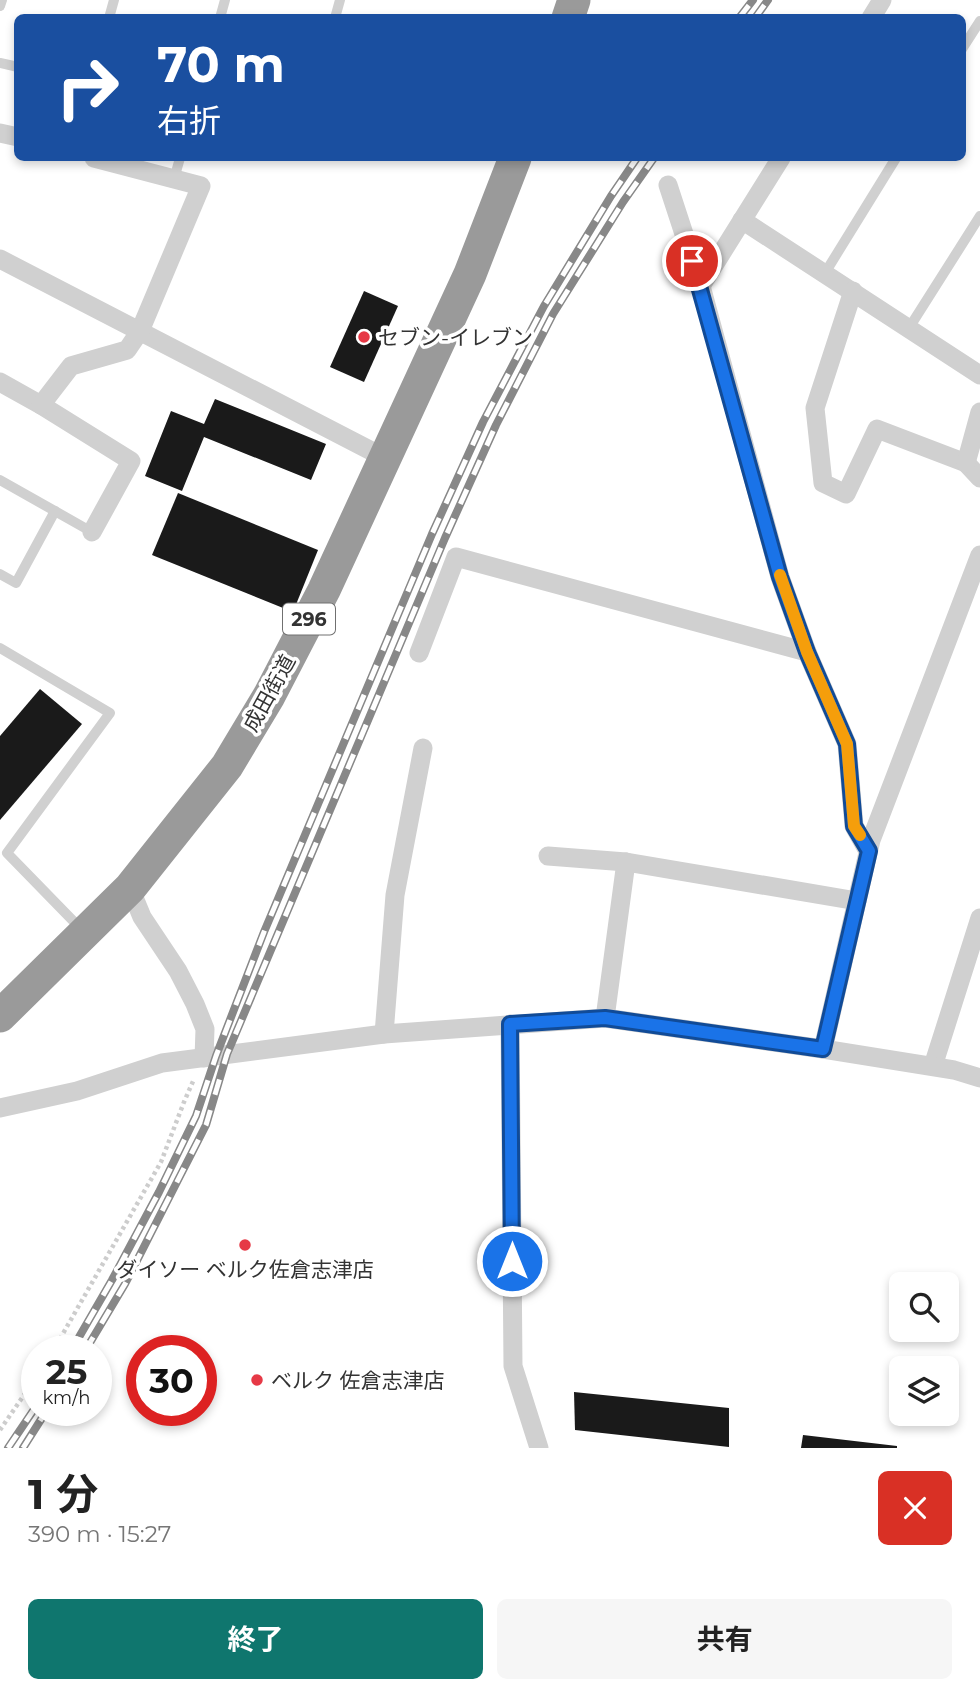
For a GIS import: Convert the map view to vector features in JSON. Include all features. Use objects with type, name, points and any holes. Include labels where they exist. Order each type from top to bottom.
[{"type":"highway","name":"成田街道","points":[[0,1016],[130,888],[227,766],[269,696],[324,590],[470,274],[514,161]]},
{"type":"street","points":[[41,405],[71,366],[127,350],[140,331],[201,186],[105,161]]},
{"type":"street","points":[[701,286],[779,161]]},
{"type":"street","points":[[668,185],[701,286],[780,577],[807,652],[847,744],[854,826],[869,851]]},
{"type":"street","points":[[742,220],[980,375]]},
{"type":"street","points":[[0,259],[386,458]]},
{"type":"street","points":[[853,291],[815,408],[823,483],[846,494],[877,429],[966,463],[980,478]]},
{"type":"street","points":[[0,382],[131,461],[92,532]]},
{"type":"street","points":[[966,463],[980,412]]},
{"type":"street","points":[[823,1049],[871,840],[980,555]]},
{"type":"street","points":[[419,653],[456,557],[807,652]]},
{"type":"street","points":[[384,1034],[395,895],[423,748]]},
{"type":"street","points":[[548,856],[626,862],[857,901]]},
{"type":"street","points":[[605,1018],[626,862]]},
{"type":"street","points":[[130,888],[142,917],[178,971],[195,1004],[205,1028],[204,1058]]},
{"type":"street","points":[[933,1066],[980,918]]},
{"type":"street","points":[[0,1108],[77,1091],[162,1063],[384,1034],[605,1018],[933,1066],[980,1078]]},
{"type":"street","points":[[510,1024],[513,1366],[540,1448]]},
{"type":"lane","points":[[0,6],[2,0]]},
{"type":"lane","points":[[966,43],[980,21]]},
{"type":"lane","points":[[174,179],[179,161]]},
{"type":"lane","points":[[825,273],[894,161]]},
{"type":"lane","points":[[909,328],[980,216]]},
{"type":"lane","points":[[0,480],[92,532]]},
{"type":"lane","points":[[0,574],[16,583],[55,511]]},
{"type":"lane","points":[[0,648],[110,713],[7,853],[85,933]]},
{"type":"path","points":[[63,1335],[161,1162],[204,1058]]},
{"type":"path","points":[[0,1430],[21,1399]]},
{"type":"building","name":"セブン-イレブン","points":[[364,291],[398,306],[364,382],[330,367]]},
{"type":"building","points":[[215,399],[326,444],[311,480],[204,437],[182,491],[145,476],[171,411],[204,424]]},
{"type":"building","points":[[178,493],[318,550],[293,612],[152,555]]},
{"type":"building","points":[[40,689],[82,724],[0,820],[0,736]]},
{"type":"building","points":[[574,1392],[729,1408],[729,1447],[575,1430]]},
{"type":"building","points":[[803,1435],[897,1446],[897,1448],[801,1448]]},
{"type":"railway","points":[[742,14],[753,0]]},
{"type":"railway","points":[[758,14],[768,0]]},
{"type":"railway","points":[[80,1335],[159,1192],[196,1116],[264,932],[432,534],[483,422],[544,306],[635,161]]},
{"type":"railway","points":[[95,1335],[125,1284],[206,1125],[227,1054],[445,538],[496,425],[553,314],[652,161]]},
{"type":"railway","points":[[8,1448],[23,1426]]},
{"type":"railway","points":[[23,1448],[37,1426]]},
{"type":"slow traffic","points":[[780,575],[807,652],[847,744],[854,826],[860,835]]},
{"type":"place","name":"セブン-イレブン","points":[[364,337]]},
{"type":"place","name":"ダイソー ベルク佐倉志津店","points":[[245,1245]]},
{"type":"place","name":"ベルク 佐倉志津店","points":[[257,1380]]},
{"type":"route","points":[[512,1261],[510,1024],[605,1018],[823,1049],[869,851],[854,826],[847,744],[807,652],[780,577],[692,261]]}]
